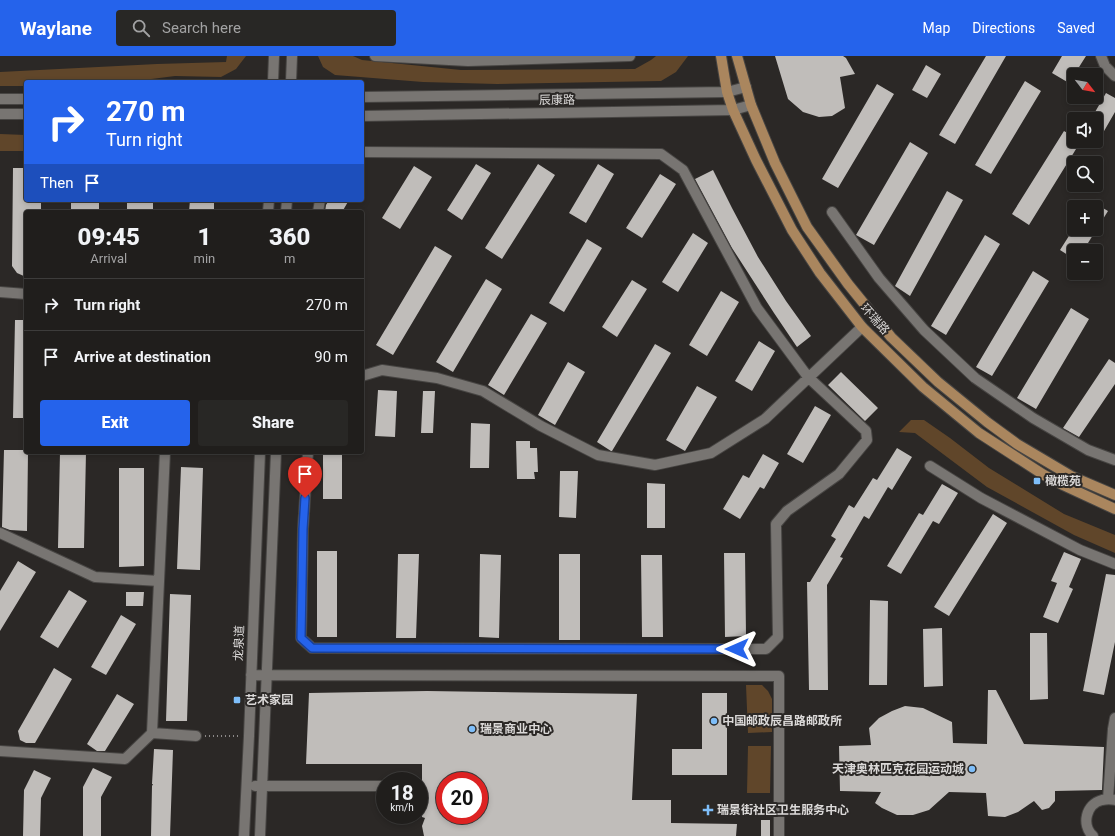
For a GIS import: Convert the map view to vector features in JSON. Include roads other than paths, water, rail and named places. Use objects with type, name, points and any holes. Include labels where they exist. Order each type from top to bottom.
[{"type":"main road","name":"环瑞路","points":[[721,56],[727,92],[733,110],[756,160],[792,230],[820,272],[862,327],[923,386],[979,433],[1044,475],[1115,510]]},
{"type":"main road","name":"环瑞路","points":[[737,56],[751,105],[775,163],[807,227],[848,284],[891,337],[938,382],[986,422],[1017,444],[1071,476],[1115,495]]},
{"type":"street","points":[[273,80],[274,56]]},
{"type":"street","points":[[291,80],[292,56]]},
{"type":"street","points":[[375,56],[468,61],[630,56]]},
{"type":"street","points":[[1101,56],[1105,66],[1115,76]]},
{"type":"street","name":"辰康路","points":[[364,97],[727,92],[746,87]]},
{"type":"street","points":[[0,99],[24,99]]},
{"type":"street","name":"辰康路","points":[[364,116],[733,110],[751,105]]},
{"type":"street","points":[[0,114],[24,114]]},
{"type":"street","points":[[308,454],[303,529],[301,638],[312,648],[766,649],[778,637],[776,524],[787,511],[839,474],[867,440],[866,431],[808,377],[757,308],[683,170],[661,154],[364,152]]},
{"type":"street","points":[[832,212],[879,278],[924,330],[975,378],[1033,418],[1088,450],[1115,460]]},
{"type":"street","points":[[0,292],[24,294]]},
{"type":"street","points":[[364,375],[382,370],[437,378],[483,391],[541,426],[598,455],[656,465],[711,453],[765,419],[862,327]]},
{"type":"street","points":[[0,751],[125,759],[152,733],[165,454]]},
{"type":"street","name":"龙泉道","points":[[244,836],[260,454]]},
{"type":"street","points":[[260,836],[276,454]]},
{"type":"street","points":[[930,466],[981,498],[1060,540],[1115,564]]},
{"type":"street","points":[[0,533],[95,577],[159,581]]},
{"type":"street","points":[[251,675],[779,676],[779,836]]},
{"type":"street","points":[[1093,836],[1087,828],[1086,820],[1090,808],[1101,800],[1111,800],[1113,729],[1115,718]]},
{"type":"street","points":[[152,733],[196,736]]},
{"type":"street","points":[[246,786],[376,786]]},
{"type":"place","name":"橄榄苑","points":[[1037,481]]},
{"type":"place","name":"艺术家园","points":[[237,700]]},
{"type":"place","name":"中国邮政辰昌路邮政所","points":[[714,721]]},
{"type":"place","name":"瑞景商业中心","points":[[472,729]]},
{"type":"place","name":"天津奥林匹克花园运动城","points":[[972,769]]},
{"type":"place","name":"瑞景街社区卫生服务中心","points":[[708,810]]}]
